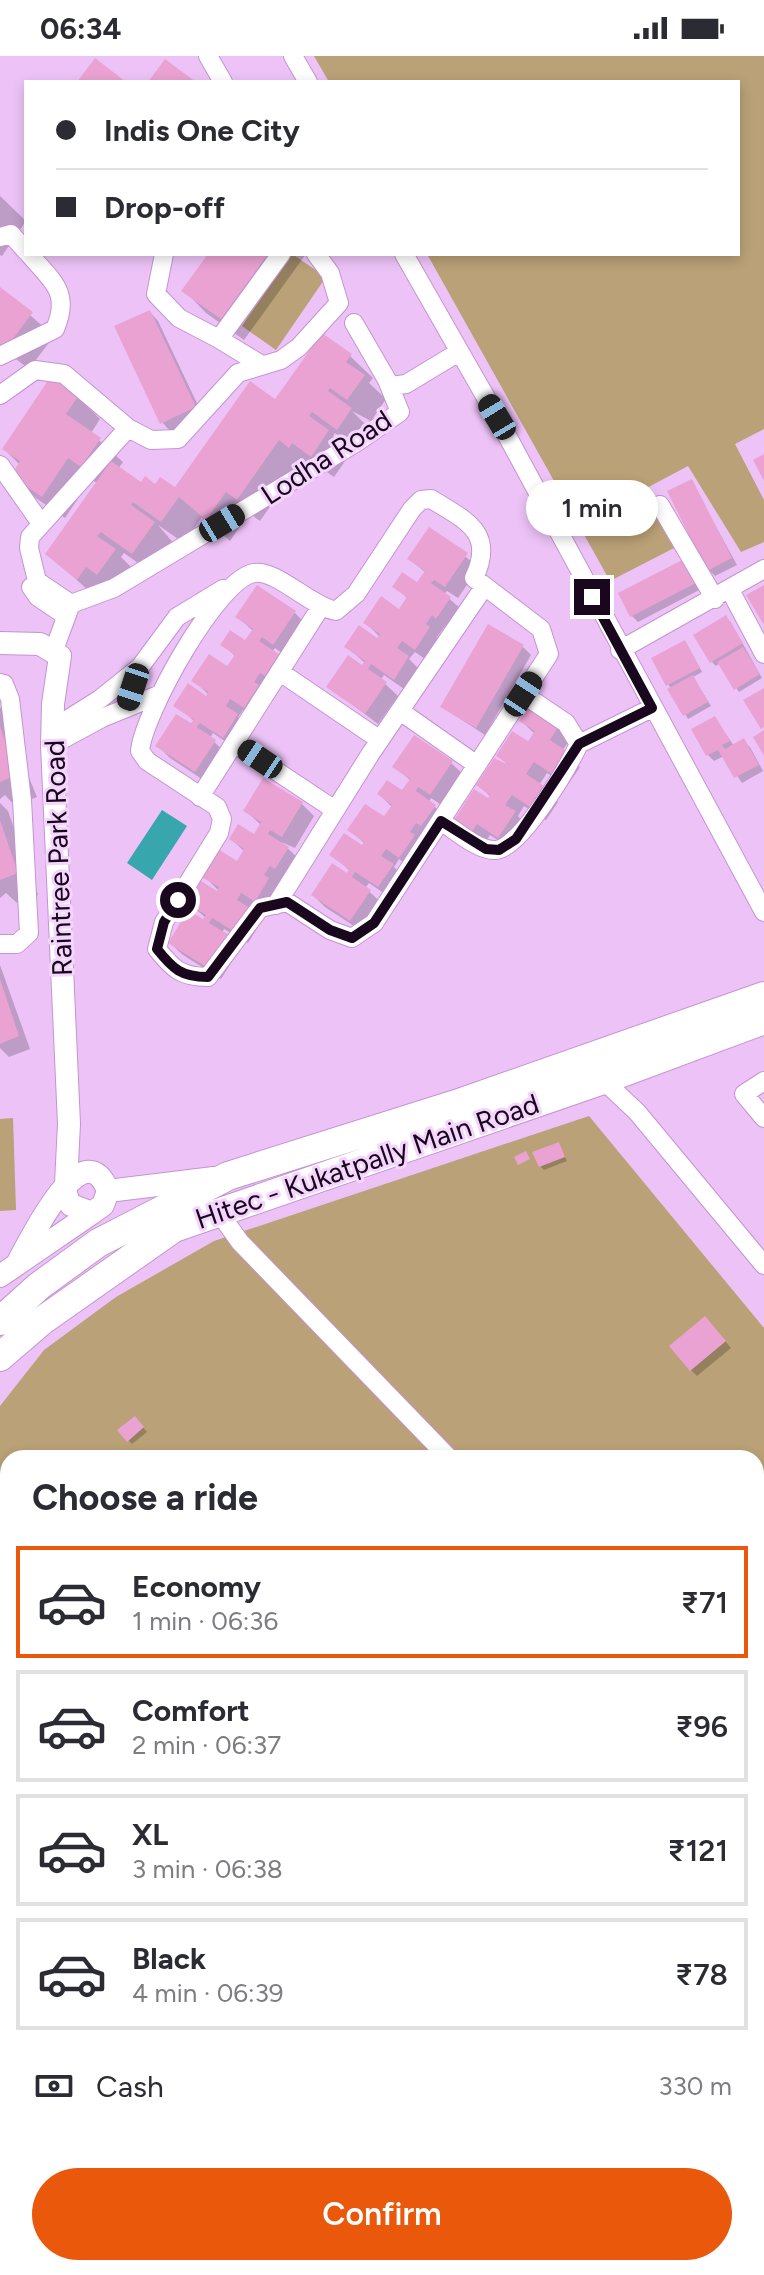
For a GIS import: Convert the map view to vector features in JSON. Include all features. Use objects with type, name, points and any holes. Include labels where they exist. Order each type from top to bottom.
[{"type":"main road","points":[[0,1321],[39,1286],[98,1243],[228,1176],[462,1102],[764,996]]},
{"type":"main road","name":"Hitec - Kukatpally Main Road","points":[[0,1357],[43,1320],[174,1228],[603,1080],[764,1020]]},
{"type":"street","points":[[208,56],[222,80]]},
{"type":"street","points":[[293,56],[307,80]]},
{"type":"street","points":[[0,237],[11,234],[24,249]]},
{"type":"street","points":[[0,356],[55,329],[64,309],[58,287],[31,256]]},
{"type":"street","points":[[164,256],[156,294],[179,318],[260,364]]},
{"type":"street","points":[[219,339],[280,256]]},
{"type":"street","points":[[0,395],[35,370],[64,374],[128,428],[151,440],[178,439],[238,373],[281,360],[299,347],[339,303],[330,273],[317,256]]},
{"type":"street","points":[[405,256],[504,429],[620,650],[764,912]]},
{"type":"street","name":"Lodha Road","points":[[71,610],[114,588],[392,420],[400,412],[393,384],[354,323]]},
{"type":"street","points":[[393,384],[406,384],[432,365],[459,352]]},
{"type":"street","points":[[71,610],[37,581],[29,548],[30,537],[40,522],[128,428]]},
{"type":"street","points":[[0,465],[40,522]]},
{"type":"street","points":[[53,737],[140,667],[177,617],[233,584],[253,573],[268,575],[320,608],[336,611],[347,606],[412,509],[421,500],[431,499],[472,525],[478,534],[481,563],[474,578],[541,629],[548,643],[549,654],[374,923],[352,938],[330,930],[287,902],[260,908],[208,977],[185,977],[171,967],[157,949],[164,922],[219,833],[222,819],[217,807],[147,761],[140,751],[158,695],[233,584]]},
{"type":"street","points":[[660,505],[764,654]]},
{"type":"street","points":[[620,650],[723,595],[764,569]]},
{"type":"street","points":[[31,587],[38,597],[71,610]]},
{"type":"street","points":[[276,905],[380,740],[484,587]]},
{"type":"street","points":[[200,797],[320,608]]},
{"type":"street","points":[[54,651],[71,610]]},
{"type":"street","points":[[54,651],[71,610]]},
{"type":"street","points":[[0,643],[54,651]]},
{"type":"street","name":"Raintree Park Road","points":[[54,651],[53,737],[69,1124],[66,1183]]},
{"type":"street","points":[[127,707],[140,667]]},
{"type":"street","points":[[280,672],[380,740]]},
{"type":"street","points":[[0,683],[4,684],[10,699],[20,785],[29,933],[17,944],[0,944]]},
{"type":"street","points":[[523,694],[566,723],[579,744]]},
{"type":"street","points":[[53,737],[158,695]]},
{"type":"street","points":[[441,821],[486,849],[499,850],[516,839],[579,744],[652,708]]},
{"type":"street","points":[[400,711],[477,765]]},
{"type":"street","points":[[234,743],[335,810]]},
{"type":"street","points":[[603,1080],[637,1112],[764,1265]]},
{"type":"street","points":[[764,1081],[744,1094],[764,1118]]},
{"type":"street","name":"Raintree Park Road","points":[[69,1124],[102,1183]]},
{"type":"street","points":[[19,1260],[66,1183],[80,1173],[102,1183],[228,1176]]},
{"type":"street","points":[[66,1183],[66,1195],[71,1205],[92,1213]]},
{"type":"street","points":[[0,1276],[103,1205],[102,1183]]},
{"type":"street","points":[[220,1214],[240,1242],[441,1450]]},
{"type":"shaded area","points":[[314,56],[764,56],[764,429],[735,444],[764,500],[764,542],[741,552],[688,466],[641,491],[674,548],[610,581],[428,256],[740,256],[740,80],[328,80]]},
{"type":"shaded area","points":[[291,256],[326,277],[276,350],[242,326]]},
{"type":"shaded area","points":[[162,810],[187,826],[152,880],[127,863]]},
{"type":"shaded area","points":[[589,1116],[764,1328],[764,1450],[0,1450],[0,1406],[44,1350],[116,1297],[214,1241]]},
{"type":"shaded area","points":[[13,1118],[16,1210],[0,1211],[0,1119]]},
{"type":"building","points":[[95,58],[123,80],[78,80]]},
{"type":"building","points":[[165,59],[193,80],[149,80]]},
{"type":"building","points":[[207,256],[267,256],[221,319],[181,291]]},
{"type":"building","points":[[0,287],[33,312],[6,348],[0,344]]},
{"type":"building","points":[[150,310],[196,407],[160,424],[114,326]]},
{"type":"building","points":[[322,333],[352,354],[346,362],[365,375],[347,400],[330,388],[328,391],[352,408],[337,430],[312,412],[309,416],[329,430],[311,457],[292,443],[289,448],[279,440],[237,500],[226,492],[206,520],[179,497],[161,522],[133,502],[131,505],[155,522],[132,554],[101,532],[97,536],[116,549],[97,575],[86,567],[77,580],[45,554],[111,461],[141,482],[145,476],[155,484],[160,477],[175,487],[250,381],[275,399]]},
{"type":"building","points":[[51,376],[79,395],[66,414],[101,438],[81,467],[68,458],[42,497],[11,476],[20,461],[2,449]]},
{"type":"building","points":[[764,454],[764,481],[753,460]]},
{"type":"building","points":[[692,479],[732,558],[707,571],[667,491]]},
{"type":"building","points":[[429,527],[468,553],[445,587],[434,580],[431,583],[451,597],[436,619],[432,615],[426,624],[430,627],[415,650],[402,641],[397,648],[409,656],[394,680],[371,664],[368,669],[387,682],[365,714],[326,687],[348,655],[362,665],[365,661],[344,647],[359,625],[377,638],[380,634],[363,623],[381,596],[399,609],[407,597],[392,587],[402,572],[417,582],[425,571],[407,559]]},
{"type":"building","points":[[686,558],[698,582],[630,617],[618,593]]},
{"type":"building","points":[[257,585],[296,611],[273,645],[262,637],[259,641],[279,654],[265,676],[260,673],[254,682],[259,685],[244,708],[230,699],[226,706],[238,714],[223,738],[200,723],[197,727],[216,740],[195,772],[155,746],[176,714],[191,723],[194,720],[173,706],[188,683],[206,696],[208,692],[191,681],[209,654],[227,666],[235,655],[220,645],[230,630],[245,640],[253,629],[235,617]]},
{"type":"building","points":[[764,585],[764,625],[746,595]]},
{"type":"building","points":[[726,615],[743,643],[710,663],[693,635]]},
{"type":"building","points":[[488,624],[524,645],[476,728],[440,707]]},
{"type":"building","points":[[685,640],[700,668],[666,686],[651,658]]},
{"type":"building","points":[[743,647],[760,674],[734,690],[717,662]]},
{"type":"building","points":[[693,675],[708,702],[683,716],[667,689]]},
{"type":"building","points":[[764,688],[764,727],[761,729],[743,700]]},
{"type":"building","points":[[530,705],[560,724],[550,740],[569,753],[555,776],[534,762],[526,774],[547,788],[533,809],[512,795],[505,805],[516,811],[498,838],[477,824],[472,832],[454,820],[474,789],[488,798],[490,795],[476,785],[494,758],[511,766],[496,756],[512,731],[528,741],[535,731],[519,721]]},
{"type":"building","points":[[715,716],[730,741],[722,745],[725,749],[744,738],[759,765],[734,778],[718,750],[706,756],[691,729]]},
{"type":"building","points":[[0,726],[16,775],[0,782]]},
{"type":"building","points":[[764,730],[764,756],[753,737]]},
{"type":"building","points":[[414,735],[453,761],[430,795],[418,787],[416,791],[436,805],[421,826],[416,823],[410,832],[415,835],[399,858],[386,849],[381,856],[394,864],[378,887],[355,872],[352,877],[371,890],[350,921],[311,895],[332,863],[347,873],[349,869],[329,855],[344,833],[362,845],[364,842],[347,830],[365,804],[384,816],[392,805],[377,794],[387,780],[402,790],[410,779],[392,767]]},
{"type":"building","points":[[263,778],[303,802],[282,837],[270,830],[268,834],[289,847],[275,869],[270,866],[264,875],[269,878],[255,902],[241,893],[237,900],[250,908],[235,932],[212,918],[209,923],[229,935],[208,968],[168,943],[188,910],[203,919],[206,915],[184,902],[198,879],[217,891],[219,887],[201,877],[218,849],[237,861],[244,849],[229,839],[238,824],[254,834],[261,822],[243,811]]},
{"type":"building","points":[[0,820],[18,873],[0,880]]},
{"type":"building","points":[[0,979],[19,1036],[0,1044]]},
{"type":"building","points":[[559,1142],[565,1157],[539,1167],[532,1152]]},
{"type":"building","points":[[526,1151],[530,1159],[518,1165],[514,1157]]},
{"type":"building","points":[[705,1316],[726,1341],[690,1371],[669,1346]]},
{"type":"building","points":[[135,1416],[144,1427],[127,1442],[117,1430]]},
{"type":"route","points":[[178,900],[164,922],[157,949],[171,967],[185,977],[208,977],[260,908],[287,902],[330,930],[352,938],[374,923],[441,821],[486,849],[499,850],[516,839],[570,763],[579,744],[652,708],[592,597]]}]
